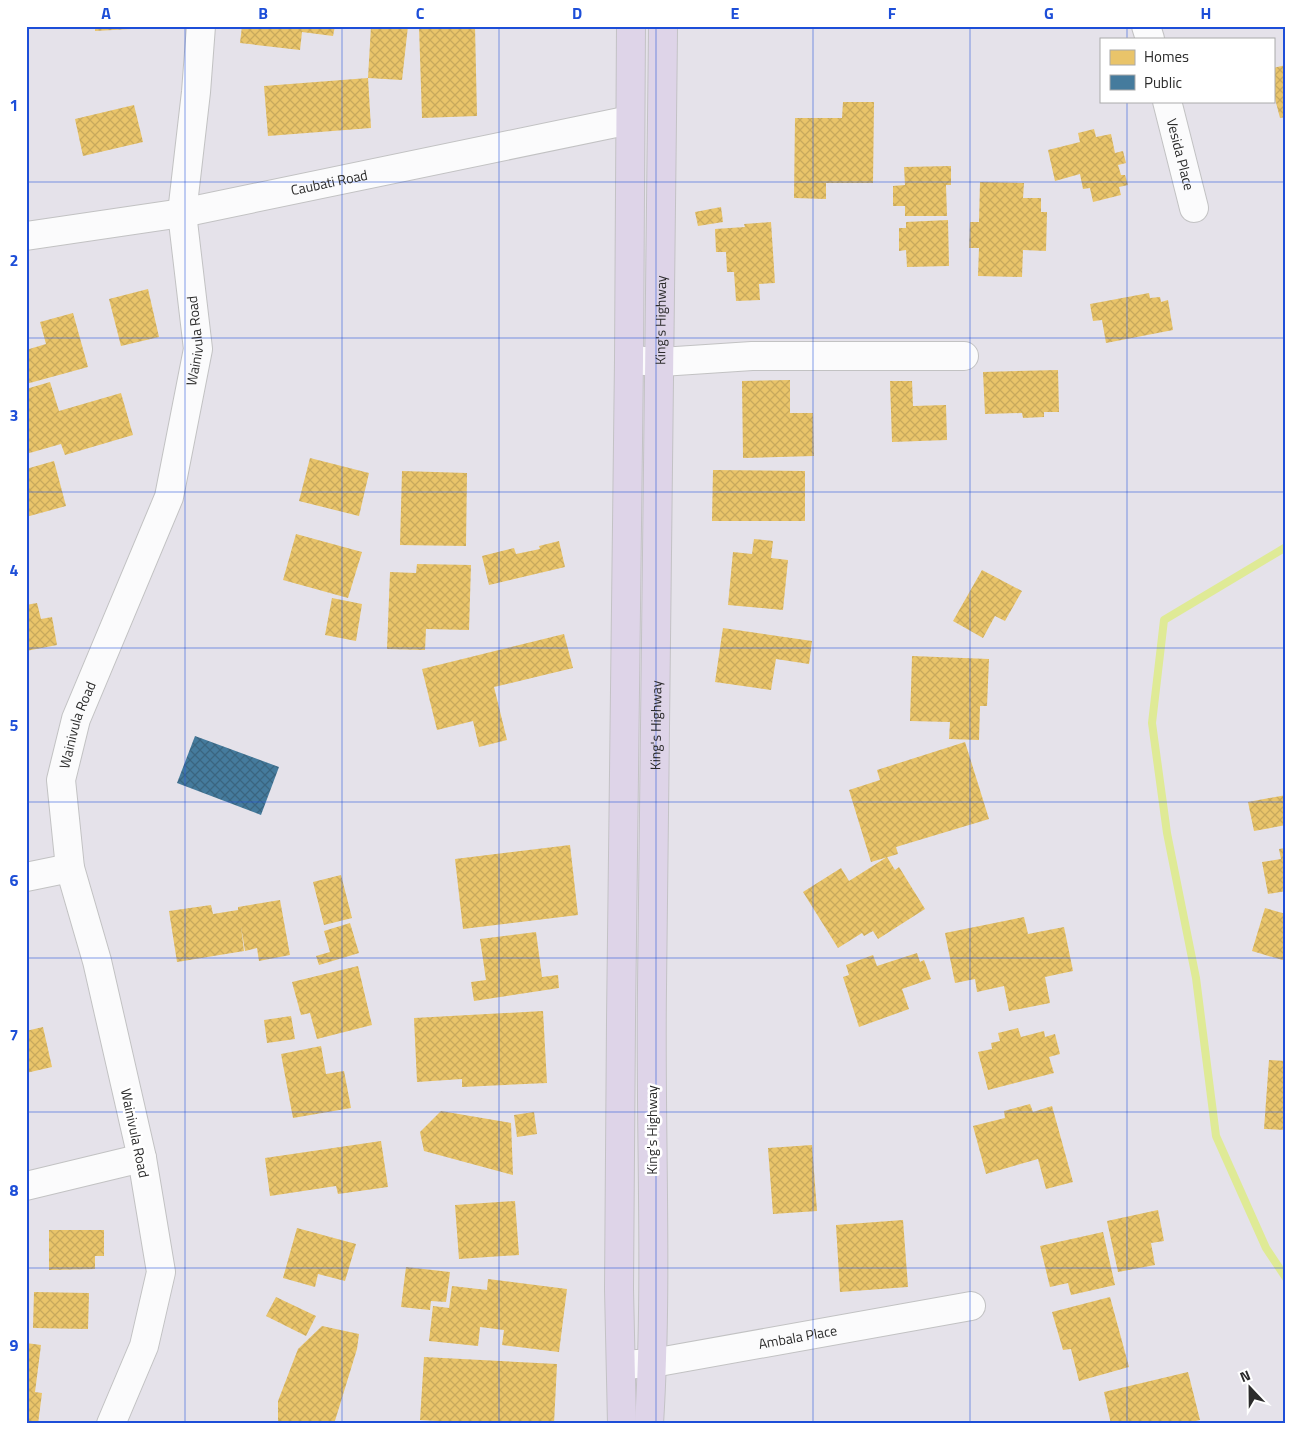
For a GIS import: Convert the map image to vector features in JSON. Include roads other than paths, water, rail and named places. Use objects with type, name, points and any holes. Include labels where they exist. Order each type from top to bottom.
[{"type":"highway","points":[[622,1424],[619,1289],[631,26]]},
{"type":"highway","name":"King's Highway","points":[[649,1424],[653,1363],[652,1019],[663,26]]},
{"type":"street","name":"Wainivula Road","points":[[112,1424],[144,1346],[161,1272],[142,1158],[97,961],[70,868],[60,780],[76,719],[169,497],[198,349],[182,213],[196,92],[201,26]]},
{"type":"street","points":[[1146,26],[1150,38]]},
{"type":"street","name":"Vesida Place","points":[[1167,102],[1194,208]]},
{"type":"street","name":"Caubati Road","points":[[26,236],[182,213],[630,120]]},
{"type":"street","points":[[629,360],[660,362],[752,356],[964,356]]},
{"type":"street","points":[[26,877],[70,868]]},
{"type":"street","points":[[26,1186],[142,1158]]},
{"type":"street","name":"Ambala Place","points":[[622,1365],[653,1363],[971,1306]]},
{"type":"waterway","points":[[1286,547],[1164,620],[1152,723],[1167,833],[1196,978],[1216,1136],[1266,1248],[1286,1278]]}]
